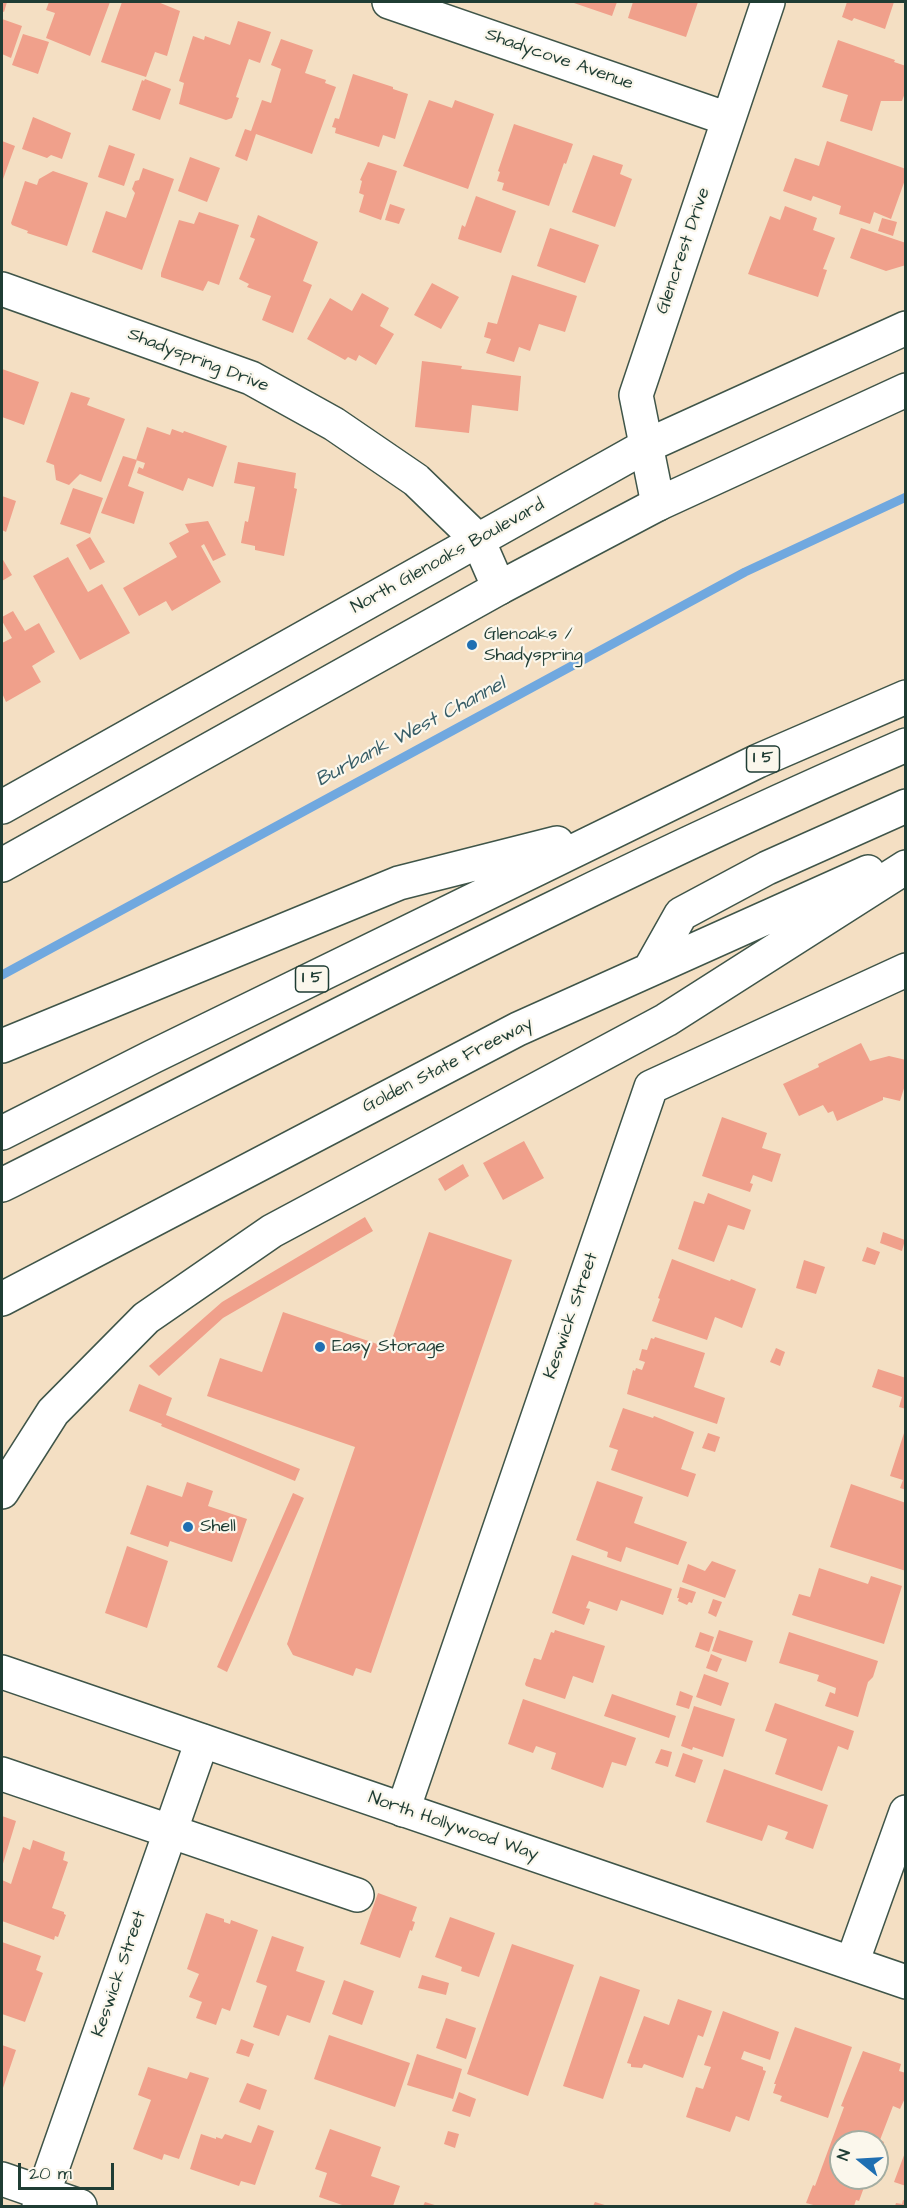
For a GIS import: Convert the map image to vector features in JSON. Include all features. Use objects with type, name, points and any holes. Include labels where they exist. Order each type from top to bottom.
[{"type":"main road","name":"Shadycove Avenue","points":[[389,2],[728,119]]},
{"type":"main road","name":"Glencrest Drive","points":[[658,504],[636,395],[768,2]]},
{"type":"main road","name":"Shadyspring Drive","points":[[2,289],[251,378],[334,424],[416,480],[478,540],[499,588]]},
{"type":"main road","name":"North Glenoaks Boulevard","points":[[2,807],[646,446],[906,328]]},
{"type":"main road","points":[[2,865],[499,588],[658,504],[906,390]]},
{"type":"main road","name":"I 5","points":[[2,1133],[152,1057],[758,761],[906,698]]},
{"type":"main road","points":[[2,1185],[554,908],[803,789],[906,745]]},
{"type":"main road","points":[[650,969],[681,914],[767,868],[906,806]]},
{"type":"main road","points":[[2,1046],[399,883],[623,826]]},
{"type":"main road","name":"Golden State Freeway","points":[[2,1299],[518,1029],[906,856]]},
{"type":"main road","points":[[2,1492],[53,1412],[146,1318],[272,1231],[666,1020],[906,867]]},
{"type":"main road","name":"Keswick Street","points":[[402,1810],[651,1087],[906,970]]},
{"type":"main road","name":"North Hollywood Way","points":[[2,1672],[906,1982]]},
{"type":"main road","name":"Keswick Street","points":[[41,2200],[202,1741]]},
{"type":"main road","points":[[2,1774],[357,1895]]},
{"type":"main road","points":[[852,1963],[906,1812]]},
{"type":"main road","points":[[2,2180],[41,2200],[80,2206]]},
{"type":"building","points":[[2,2],[7,2],[4,12],[2,11]]},
{"type":"building","points":[[49,2],[110,2],[90,56],[46,38],[55,13],[46,10]]},
{"type":"building","points":[[122,2],[158,2],[180,11],[167,56],[155,52],[146,77],[101,62]]},
{"type":"building","points":[[571,2],[617,2],[612,16]]},
{"type":"building","points":[[633,2],[698,2],[686,37],[628,18]]},
{"type":"building","points":[[847,2],[894,2],[885,29],[854,18],[852,21],[842,17]]},
{"type":"building","points":[[2,19],[22,26],[11,58],[2,54]]},
{"type":"building","points":[[238,21],[271,32],[260,63],[249,59],[236,97],[239,98],[232,118],[226,120],[179,104],[184,83],[179,81],[193,36],[204,40],[205,36],[230,45]]},
{"type":"building","points":[[23,34],[49,42],[38,74],[12,65]]},
{"type":"building","points":[[281,39],[313,50],[305,73],[326,80],[325,83],[336,87],[312,154],[256,134],[247,161],[235,156],[245,129],[251,131],[262,100],[271,103],[281,69],[271,65]]},
{"type":"building","points":[[838,40],[906,66],[906,90],[902,101],[881,101],[872,131],[840,121],[848,95],[822,87]]},
{"type":"building","points":[[353,74],[408,94],[395,139],[383,135],[379,147],[335,133],[336,128],[332,127],[335,118],[339,119]]},
{"type":"building","points":[[145,79],[171,89],[160,120],[132,110],[142,80]]},
{"type":"building","points":[[429,100],[452,108],[455,100],[494,114],[468,189],[403,166]]},
{"type":"building","points":[[33,117],[71,133],[62,159],[51,155],[47,158],[22,149]]},
{"type":"building","points":[[514,124],[573,144],[549,206],[502,190],[504,183],[497,181],[500,172],[498,171]]},
{"type":"building","points":[[2,141],[15,146],[2,182]]},
{"type":"building","points":[[827,141],[906,169],[906,177],[891,219],[874,212],[870,224],[839,214],[841,206],[813,196],[811,201],[783,191],[795,158],[819,166]]},
{"type":"building","points":[[109,145],[135,154],[124,186],[98,177]]},
{"type":"building","points":[[593,155],[623,165],[620,174],[632,179],[615,227],[572,212]]},
{"type":"building","points":[[190,157],[220,168],[207,202],[178,191]]},
{"type":"building","points":[[368,162],[397,171],[381,220],[359,212],[364,195],[359,193],[362,181],[360,180]]},
{"type":"building","points":[[143,168],[174,179],[142,270],[92,252],[106,211],[126,218],[135,193],[132,189],[135,181],[139,180]]},
{"type":"building","points":[[53,171],[88,183],[67,246],[27,233],[28,231],[11,223],[25,181],[37,185],[39,179]]},
{"type":"building","points":[[476,196],[516,211],[501,253],[458,239],[462,225],[465,227]]},
{"type":"building","points":[[390,204],[405,209],[399,224],[385,220]]},
{"type":"building","points":[[785,206],[817,218],[813,230],[835,238],[823,269],[827,270],[818,297],[748,274],[770,216],[780,220]]},
{"type":"building","points":[[199,212],[239,225],[219,285],[208,281],[203,291],[161,277],[179,220],[194,224]]},
{"type":"building","points":[[258,215],[318,242],[303,281],[312,285],[293,333],[262,320],[271,296],[247,287],[249,284],[239,279],[255,239],[250,237]]},
{"type":"building","points":[[882,218],[897,222],[893,236],[878,231]]},
{"type":"building","points":[[550,228],[599,245],[585,283],[537,266]]},
{"type":"building","points":[[861,228],[906,243],[906,265],[886,271],[850,258]]},
{"type":"building","points":[[512,275],[577,296],[565,332],[539,324],[530,351],[519,347],[514,362],[486,353],[491,339],[484,337],[488,322],[497,324]]},
{"type":"building","points":[[432,283],[459,297],[441,329],[414,315]]},
{"type":"building","points":[[362,293],[389,308],[380,326],[394,334],[376,365],[359,355],[356,361],[348,357],[345,360],[307,339],[330,298],[352,311]]},
{"type":"building","points":[[422,361],[462,366],[461,369],[521,376],[518,411],[472,405],[469,433],[415,427]]},
{"type":"building","points":[[2,369],[39,382],[24,425],[2,417]]},
{"type":"building","points":[[71,392],[90,398],[87,405],[125,419],[101,482],[80,474],[69,485],[56,480],[54,465],[46,462]]},
{"type":"building","points":[[147,427],[170,435],[172,429],[183,433],[184,431],[227,446],[213,487],[188,478],[183,491],[137,473],[139,467],[143,469],[145,463],[136,460]]},
{"type":"building","points":[[123,456],[137,460],[128,486],[144,492],[134,524],[101,513]]},
{"type":"building","points":[[238,462],[296,473],[294,488],[297,489],[284,556],[255,550],[255,546],[241,543],[255,487],[234,483]]},
{"type":"building","points":[[73,488],[103,498],[90,534],[60,524]]},
{"type":"building","points":[[2,496],[16,501],[6,532],[2,530]]},
{"type":"building","points":[[208,521],[226,555],[213,561],[204,544],[201,546],[221,582],[172,611],[166,601],[139,616],[123,588],[177,557],[169,543],[189,532],[185,524]]},
{"type":"building","points":[[90,537],[105,562],[90,570],[76,545]]},
{"type":"building","points":[[68,557],[88,592],[102,584],[130,633],[80,660],[33,576]]},
{"type":"building","points":[[2,558],[12,575],[2,581]]},
{"type":"building","points":[[13,611],[25,631],[39,623],[55,652],[32,666],[41,682],[6,702],[2,693],[2,643],[12,638],[2,617]]},
{"type":"building","points":[[861,1043],[870,1061],[889,1056],[906,1060],[906,1082],[900,1101],[883,1097],[883,1100],[837,1121],[833,1111],[828,1113],[823,1105],[799,1116],[783,1084]]},
{"type":"building","points":[[722,1117],[767,1133],[762,1148],[781,1154],[772,1182],[753,1175],[750,1192],[702,1176]]},
{"type":"building","points":[[524,1141],[544,1178],[503,1200],[483,1163]]},
{"type":"building","points":[[463,1164],[469,1176],[445,1191],[438,1179]]},
{"type":"building","points":[[708,1193],[751,1210],[744,1230],[728,1225],[714,1262],[678,1249],[694,1201],[704,1204]]},
{"type":"building","points":[[365,1217],[373,1231],[223,1318],[159,1376],[149,1366],[222,1302]]},
{"type":"building","points":[[429,1232],[512,1260],[371,1673],[356,1668],[353,1676],[293,1655],[287,1644],[355,1447],[207,1396],[220,1358],[262,1372],[283,1312],[389,1348]]},
{"type":"building","points":[[883,1232],[905,1240],[902,1251],[880,1243]]},
{"type":"building","points":[[867,1247],[880,1252],[875,1265],[862,1261]]},
{"type":"building","points":[[672,1259],[756,1289],[742,1328],[715,1317],[707,1340],[652,1321]]},
{"type":"building","points":[[804,1260],[825,1267],[816,1294],[796,1288]]},
{"type":"building","points":[[655,1337],[705,1353],[694,1387],[725,1398],[717,1424],[627,1394],[633,1370],[635,1371],[636,1368],[642,1370],[645,1362],[639,1360],[642,1349],[647,1350],[651,1338]]},
{"type":"building","points":[[776,1348],[785,1352],[780,1366],[770,1362]]},
{"type":"building","points":[[878,1369],[906,1378],[906,1409],[899,1407],[902,1397],[872,1387]]},
{"type":"building","points":[[139,1384],[172,1398],[166,1415],[300,1469],[295,1481],[129,1411]]},
{"type":"building","points":[[623,1408],[653,1418],[654,1416],[694,1432],[681,1469],[696,1474],[688,1497],[611,1470],[618,1450],[609,1447]]},
{"type":"building","points":[[905,1430],[906,1490],[900,1488],[903,1480],[890,1476]]},
{"type":"building","points":[[708,1433],[720,1437],[715,1452],[702,1448]]},
{"type":"building","points":[[597,1481],[643,1497],[634,1523],[687,1542],[678,1565],[626,1547],[621,1562],[607,1557],[608,1552],[576,1540]]},
{"type":"building","name":"Shell","points":[[187,1482],[213,1491],[208,1506],[247,1519],[232,1562],[170,1541],[168,1547],[130,1534],[147,1485],[182,1497]]},
{"type":"building","points":[[851,1484],[906,1503],[906,1571],[830,1547]]},
{"type":"building","points":[[293,1493],[304,1498],[227,1672],[217,1667]]},
{"type":"building","name":"Shell","points":[[127,1546],[168,1561],[147,1628],[105,1613]]},
{"type":"building","points":[[572,1555],[672,1589],[663,1615],[621,1600],[617,1611],[589,1601],[586,1608],[590,1609],[584,1625],[552,1613]]},
{"type":"building","points":[[712,1561],[736,1570],[725,1598],[682,1582],[688,1564],[705,1571]]},
{"type":"building","points":[[819,1568],[868,1584],[871,1576],[902,1586],[884,1644],[792,1615],[799,1594],[810,1597]]},
{"type":"building","points":[[680,1587],[696,1592],[692,1603],[689,1602],[687,1605],[678,1601]]},
{"type":"building","points":[[713,1599],[722,1602],[716,1617],[708,1613]]},
{"type":"building","points":[[555,1630],[605,1646],[593,1683],[573,1676],[565,1699],[525,1684],[534,1658],[541,1660],[551,1632],[554,1633]]},
{"type":"building","points":[[719,1630],[753,1641],[746,1662],[712,1651]]},
{"type":"building","points":[[700,1632],[714,1637],[709,1652],[695,1647]]},
{"type":"building","points":[[789,1632],[878,1661],[873,1677],[868,1682],[858,1717],[825,1706],[830,1692],[835,1694],[836,1688],[817,1681],[819,1675],[779,1663]]},
{"type":"building","points":[[711,1654],[722,1659],[717,1672],[706,1668]]},
{"type":"building","points":[[704,1674],[729,1683],[721,1706],[696,1697]]},
{"type":"building","points":[[680,1691],[693,1696],[689,1709],[676,1705]]},
{"type":"building","points":[[612,1694],[676,1716],[669,1738],[604,1716]]},
{"type":"building","points":[[523,1699],[636,1738],[626,1766],[612,1762],[603,1788],[551,1769],[556,1753],[536,1746],[533,1753],[508,1744]]},
{"type":"building","points":[[775,1703],[854,1731],[848,1750],[838,1746],[822,1791],[775,1774],[787,1739],[765,1731]]},
{"type":"building","points":[[694,1706],[735,1719],[723,1757],[693,1747],[692,1750],[681,1746]]},
{"type":"building","points":[[661,1749],[672,1752],[668,1767],[655,1763]]},
{"type":"building","points":[[683,1753],[703,1760],[695,1783],[675,1776]]},
{"type":"building","points":[[724,1769],[828,1805],[813,1849],[785,1839],[788,1832],[768,1825],[762,1841],[706,1822]]},
{"type":"building","points":[[2,1816],[16,1821],[2,1867]]},
{"type":"building","points":[[33,1840],[65,1852],[63,1860],[68,1862],[52,1908],[66,1915],[58,1937],[55,1936],[54,1940],[2,1921],[2,1880],[11,1884],[23,1847],[30,1850]]},
{"type":"building","points":[[378,1893],[417,1907],[412,1921],[415,1922],[412,1931],[410,1930],[400,1958],[360,1944]]},
{"type":"building","points":[[206,1913],[224,1919],[224,1922],[230,1924],[231,1920],[258,1930],[230,2011],[222,2008],[216,2025],[196,2018],[202,2002],[189,1997],[199,1974],[187,1969]]},
{"type":"building","points":[[450,1917],[495,1933],[479,1977],[461,1971],[462,1967],[435,1957]]},
{"type":"building","points":[[272,1936],[304,1947],[296,1971],[325,1981],[310,2023],[287,2015],[279,2036],[253,2027],[267,1986],[256,1982]]},
{"type":"building","points":[[2,1942],[41,1956],[36,1970],[43,1973],[25,2022],[2,2014]]},
{"type":"building","points":[[512,1944],[574,1965],[528,2096],[467,2074]]},
{"type":"building","points":[[422,1975],[449,1983],[446,1995],[418,1988]]},
{"type":"building","points":[[600,1976],[640,1990],[603,2099],[563,2086]]},
{"type":"building","points":[[344,1980],[374,1991],[362,2025],[332,2014]]},
{"type":"building","points":[[678,1999],[712,2011],[703,2037],[698,2035],[683,2078],[644,2064],[642,2068],[631,2067],[631,2064],[627,2063],[644,2016],[669,2025]]},
{"type":"building","points":[[723,2011],[779,2032],[770,2060],[744,2051],[741,2059],[763,2067],[766,2071],[749,2121],[736,2116],[730,2132],[686,2117],[696,2087],[703,2089],[711,2067],[704,2065]]},
{"type":"building","points":[[446,2018],[476,2028],[466,2059],[436,2048]]},
{"type":"building","points":[[795,2027],[852,2047],[828,2118],[780,2101],[782,2096],[773,2093],[776,2084],[774,2084]]},
{"type":"building","points":[[329,2035],[410,2063],[395,2107],[314,2079]]},
{"type":"building","points":[[241,2039],[254,2044],[249,2057],[236,2053]]},
{"type":"building","points":[[2,2045],[16,2050],[2,2091]]},
{"type":"building","points":[[863,2051],[901,2064],[899,2071],[906,2073],[906,2096],[900,2109],[893,2106],[884,2130],[836,2130],[844,2107],[841,2106]]},
{"type":"building","points":[[417,2054],[462,2069],[453,2099],[407,2085]]},
{"type":"building","points":[[148,2067],[187,2079],[190,2072],[209,2078],[179,2159],[164,2154],[162,2160],[133,2149],[151,2100],[138,2095]]},
{"type":"building","points":[[247,2083],[267,2090],[260,2110],[239,2102]]},
{"type":"building","points":[[459,2092],[476,2099],[470,2117],[452,2111]]},
{"type":"building","points":[[258,2125],[274,2131],[255,2185],[241,2181],[239,2186],[190,2169],[201,2134],[222,2139],[225,2134],[251,2143]]},
{"type":"building","points":[[330,2129],[381,2147],[371,2176],[400,2186],[393,2206],[345,2206],[319,2197],[327,2173],[315,2169]]},
{"type":"building","points":[[448,2131],[459,2134],[455,2148],[444,2144]]},
{"type":"building","points":[[829,2148],[829,2190],[863,2190],[859,2201],[856,2200],[854,2206],[817,2206],[806,2203],[813,2185],[815,2186]]},
{"type":"building","points":[[906,2150],[906,2186],[894,2182]]},
{"type":"building","points":[[903,2200],[906,2201],[906,2206],[895,2206],[896,2203],[902,2204]]},
{"type":"building","points":[[425,2202],[438,2206],[423,2206]]},
{"type":"building","points":[[595,2202],[608,2206],[593,2206]]},
{"type":"waterway","name":"Burbank West Channel","points":[[2,975],[745,572],[906,497]]},
{"type":"place","name":"Glenoaks / Shadyspring","points":[[472,645]]},
{"type":"place","name":"Easy Storage","points":[[320,1347]]},
{"type":"place","name":"Shell","points":[[188,1527]]}]
